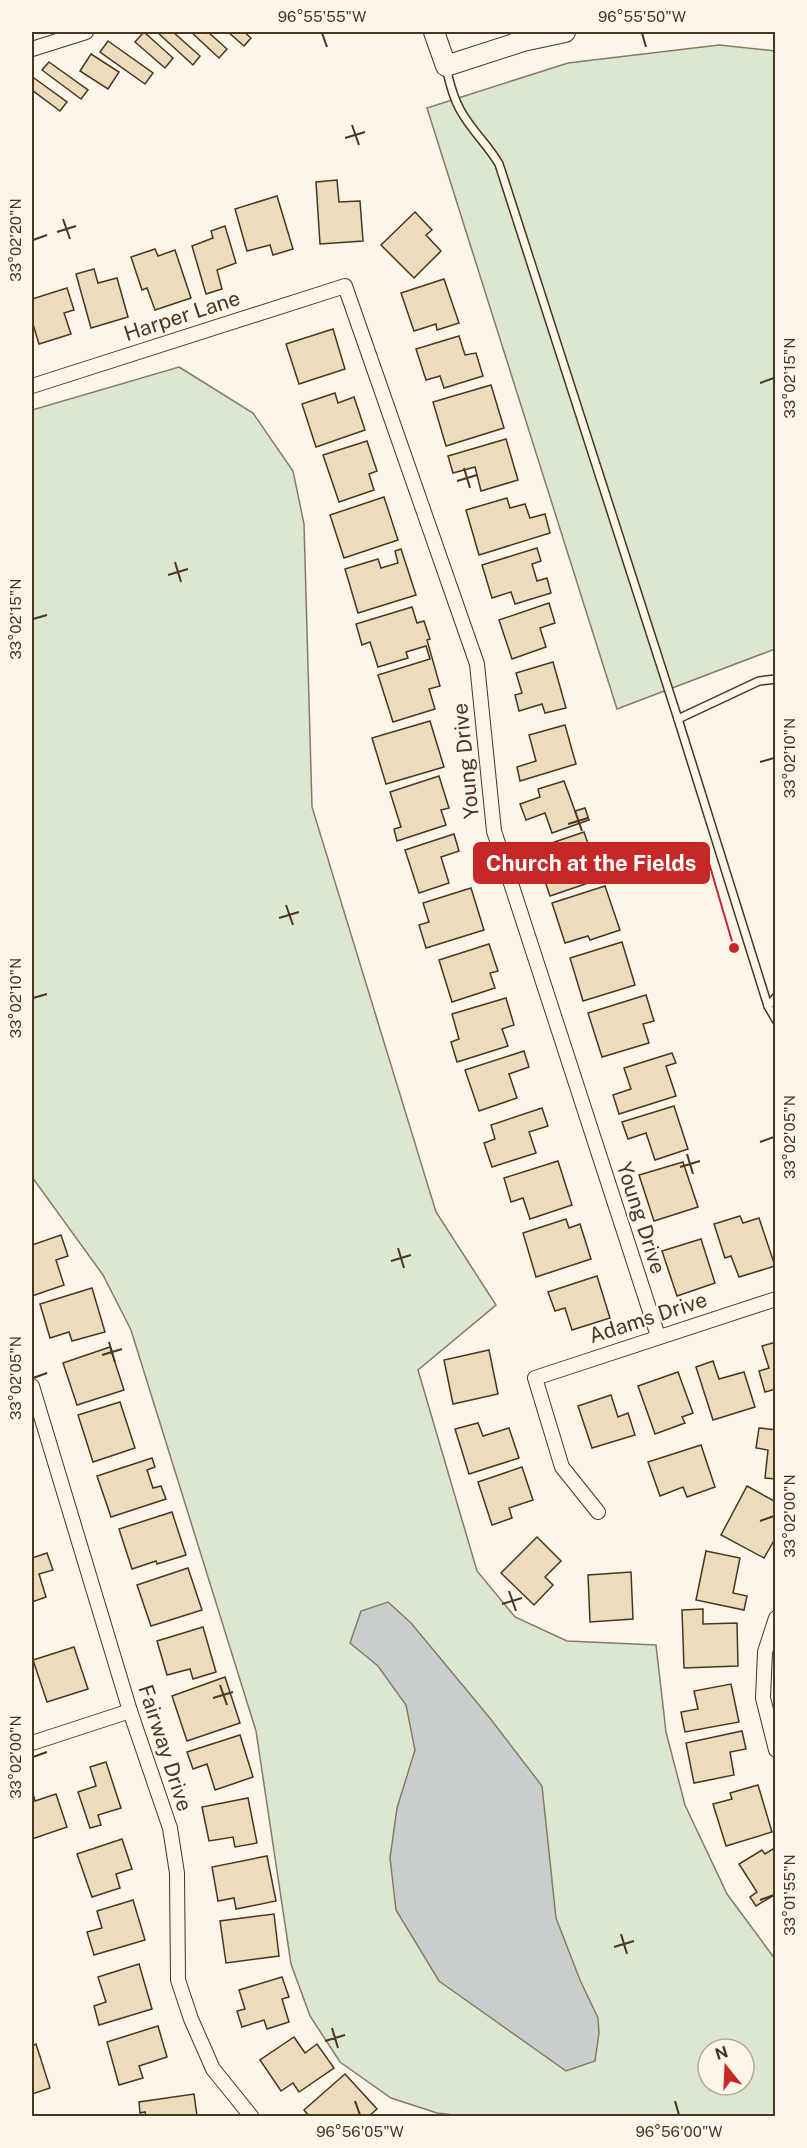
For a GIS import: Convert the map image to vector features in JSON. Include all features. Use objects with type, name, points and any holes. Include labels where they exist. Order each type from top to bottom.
[{"type":"street","points":[[32,49],[86,32]]},
{"type":"street","points":[[434,32],[446,66],[523,41],[565,32]]},
{"type":"street","name":"Harper Lane","points":[[32,386],[345,286]]},
{"type":"street","name":"Young Drive","points":[[345,286],[477,664],[494,831],[658,1336]]},
{"type":"street","name":"Adams Drive","points":[[598,1512],[562,1467],[535,1378],[776,1299]]},
{"type":"street","name":"Fairway Drive","points":[[32,1386],[130,1711],[170,1828],[177,1873],[178,1980],[191,2019],[213,2069],[251,2116]]},
{"type":"street","points":[[776,1618],[765,1652],[776,1750]]},
{"type":"street","points":[[32,1743],[130,1711]]},
{"type":"lane","points":[[446,66],[462,112],[488,146],[498,164],[678,719],[768,1006],[776,1020]]},
{"type":"lane","points":[[678,719],[759,681],[774,678]]},
{"type":"lane","points":[[768,1006],[776,997]]},
{"type":"green space","points":[[719,45],[775,51],[775,649],[617,709],[427,108],[568,63]]},
{"type":"green space","points":[[179,367],[253,413],[293,471],[304,524],[312,807],[436,1212],[496,1305],[418,1370],[477,1571],[515,1617],[567,1641],[656,1645],[666,1732],[685,1805],[727,1894],[775,1959],[775,2116],[462,2116],[437,2113],[391,2098],[340,2062],[310,2016],[291,1964],[256,1731],[131,1330],[103,1275],[32,1177],[32,410]]},
{"type":"shaded area","points":[[388,1602],[411,1623],[489,1717],[542,1786],[556,1918],[580,1980],[598,2018],[599,2033],[595,2061],[566,2071],[439,1981],[396,1910],[390,1858],[397,1808],[415,1750],[406,1705],[378,1666],[350,1643],[361,1611]]},
{"type":"building","points":[[144,32],[173,58],[165,68],[135,42]]},
{"type":"building","points":[[157,32],[173,32],[200,56],[193,65]]},
{"type":"building","points":[[191,32],[208,32],[227,49],[219,58]]},
{"type":"building","points":[[228,32],[244,32],[251,38],[244,46]]},
{"type":"building","points":[[108,41],[153,73],[145,84],[100,52]]},
{"type":"building","points":[[91,54],[119,72],[108,89],[80,71]]},
{"type":"building","points":[[49,62],[88,90],[81,99],[42,70]]},
{"type":"building","points":[[34,78],[67,102],[60,111],[32,90]]},
{"type":"building","points":[[337,180],[339,202],[360,201],[363,241],[320,244],[316,182]]},
{"type":"building","points":[[277,196],[293,249],[273,255],[270,245],[247,251],[235,209]]},
{"type":"building","points":[[415,212],[432,230],[426,235],[441,251],[414,278],[381,245]]},
{"type":"building","points":[[225,226],[236,263],[217,270],[222,289],[206,294],[192,246],[213,238],[211,231]]},
{"type":"building","points":[[155,249],[158,256],[175,250],[191,298],[155,310],[147,288],[142,290],[131,257]]},
{"type":"building","points":[[94,269],[98,283],[117,278],[128,317],[91,328],[76,274]]},
{"type":"building","points":[[444,279],[459,323],[437,330],[436,324],[414,331],[401,293]]},
{"type":"building","points":[[67,288],[74,310],[64,313],[71,334],[39,344],[32,321],[32,299]]},
{"type":"building","points":[[333,329],[345,369],[299,384],[286,344]]},
{"type":"building","points":[[459,336],[465,355],[476,353],[483,376],[444,388],[440,376],[426,380],[416,349]]},
{"type":"building","points":[[491,385],[504,428],[446,446],[433,402]]},
{"type":"building","points":[[335,393],[338,403],[354,397],[365,430],[316,447],[302,404]]},
{"type":"building","points":[[506,439],[518,480],[481,491],[475,467],[453,473],[448,456]]},
{"type":"building","points":[[367,441],[377,471],[369,474],[374,490],[339,502],[323,455]]},
{"type":"building","points":[[384,497],[398,540],[344,558],[330,515]]},
{"type":"building","points":[[507,498],[510,508],[525,504],[530,518],[545,514],[550,533],[479,555],[466,510]]},
{"type":"building","points":[[537,548],[541,561],[532,564],[537,581],[547,578],[551,593],[515,604],[511,592],[492,598],[482,565]]},
{"type":"building","points":[[401,549],[416,595],[358,613],[345,569],[378,559],[381,568],[398,563],[395,551]]},
{"type":"building","points":[[549,603],[555,623],[540,628],[546,647],[512,659],[499,620]]},
{"type":"building","points":[[412,607],[417,623],[424,621],[440,686],[429,689],[435,709],[393,722],[378,675],[430,659],[426,646],[406,652],[408,658],[378,667],[370,642],[362,645],[356,624]]},
{"type":"building","points":[[553,662],[566,708],[545,713],[542,704],[519,711],[515,695],[522,693],[516,673]]},
{"type":"building","points":[[430,721],[444,767],[386,784],[372,738]]},
{"type":"building","points":[[565,725],[576,764],[520,781],[517,767],[536,761],[529,735]]},
{"type":"building","points":[[439,776],[449,808],[441,810],[446,825],[397,841],[394,829],[401,827],[390,792]]},
{"type":"building","points":[[564,781],[575,811],[585,808],[589,820],[552,833],[545,813],[526,820],[520,804],[540,797],[538,789]]},
{"type":"building","points":[[584,832],[600,879],[550,896],[534,849]]},
{"type":"building","points":[[454,834],[459,851],[441,857],[449,883],[419,893],[405,850]]},
{"type":"building","points":[[605,886],[620,930],[590,940],[588,936],[565,943],[552,903]]},
{"type":"building","points":[[471,888],[484,930],[426,948],[419,925],[429,922],[423,903]]},
{"type":"building","points":[[622,942],[635,985],[583,1001],[570,958]]},
{"type":"building","points":[[489,944],[498,971],[490,973],[495,988],[452,1002],[439,960]]},
{"type":"building","points":[[646,995],[654,1021],[643,1024],[649,1043],[602,1057],[588,1013]]},
{"type":"building","points":[[506,998],[514,1025],[502,1029],[508,1046],[457,1062],[451,1042],[459,1039],[452,1014]]},
{"type":"building","points":[[524,1051],[529,1067],[509,1074],[517,1098],[479,1111],[465,1070]]},
{"type":"building","points":[[672,1053],[676,1063],[666,1066],[676,1096],[619,1114],[613,1095],[631,1089],[624,1068]]},
{"type":"building","points":[[674,1106],[688,1149],[655,1160],[646,1133],[628,1139],[622,1122]]},
{"type":"building","points":[[542,1108],[548,1126],[529,1132],[536,1153],[492,1167],[484,1143],[495,1139],[491,1125]]},
{"type":"building","points":[[558,1161],[572,1205],[530,1219],[523,1198],[511,1202],[504,1178]]},
{"type":"building","points":[[683,1162],[698,1207],[654,1221],[639,1175]]},
{"type":"building","points":[[740,1216],[743,1223],[759,1218],[775,1266],[739,1277],[731,1256],[725,1258],[714,1224]]},
{"type":"building","points":[[566,1219],[569,1228],[580,1224],[591,1259],[536,1277],[523,1233]]},
{"type":"building","points":[[61,1235],[68,1256],[56,1260],[64,1285],[32,1296],[32,1245]]},
{"type":"building","points":[[701,1239],[715,1283],[677,1296],[662,1251]]},
{"type":"building","points":[[597,1276],[610,1318],[572,1330],[565,1308],[555,1311],[548,1292]]},
{"type":"building","points":[[92,1288],[105,1332],[72,1341],[69,1332],[50,1338],[40,1304]]},
{"type":"building","points":[[776,1342],[776,1389],[765,1392],[759,1371],[769,1368],[762,1346]]},
{"type":"building","points":[[110,1347],[124,1390],[77,1405],[63,1363]]},
{"type":"building","points":[[489,1350],[498,1394],[453,1404],[444,1360]]},
{"type":"building","points":[[713,1361],[719,1379],[744,1372],[755,1407],[713,1420],[696,1367]]},
{"type":"building","points":[[678,1372],[693,1413],[682,1417],[685,1423],[655,1434],[638,1386]]},
{"type":"building","points":[[611,1395],[618,1417],[628,1413],[635,1435],[592,1448],[578,1406]]},
{"type":"building","points":[[120,1402],[135,1448],[93,1462],[78,1415]]},
{"type":"building","points":[[478,1423],[483,1436],[509,1428],[519,1458],[469,1474],[455,1429]]},
{"type":"building","points":[[759,1428],[776,1430],[776,1479],[765,1478],[768,1450],[756,1448]]},
{"type":"building","points":[[701,1445],[715,1487],[687,1497],[683,1487],[660,1496],[648,1462]]},
{"type":"building","points":[[152,1458],[155,1467],[147,1470],[153,1488],[161,1486],[166,1499],[111,1517],[97,1476]]},
{"type":"building","points":[[522,1467],[533,1500],[509,1508],[512,1518],[492,1525],[478,1482]]},
{"type":"building","points":[[747,1486],[776,1502],[776,1537],[764,1558],[721,1535]]},
{"type":"building","points":[[172,1512],[186,1555],[132,1569],[119,1529]]},
{"type":"building","points":[[537,1537],[561,1561],[545,1577],[553,1585],[534,1605],[501,1573]]},
{"type":"building","points":[[706,1551],[740,1558],[733,1593],[747,1596],[744,1610],[696,1600]]},
{"type":"building","points":[[47,1553],[53,1570],[39,1574],[46,1597],[32,1602],[32,1558]]},
{"type":"building","points":[[188,1568],[202,1610],[151,1626],[137,1585]]},
{"type":"building","points":[[631,1572],[633,1619],[590,1622],[588,1575]]},
{"type":"building","points":[[703,1609],[703,1624],[737,1623],[738,1666],[684,1668],[682,1610]]},
{"type":"building","points":[[203,1627],[216,1672],[193,1679],[190,1669],[167,1675],[157,1641]]},
{"type":"building","points":[[74,1647],[88,1689],[47,1702],[33,1660]]},
{"type":"building","points":[[225,1677],[240,1723],[187,1741],[172,1696]]},
{"type":"building","points":[[731,1684],[739,1722],[685,1732],[681,1712],[698,1709],[694,1691]]},
{"type":"building","points":[[742,1731],[746,1749],[730,1752],[734,1775],[694,1783],[686,1743]]},
{"type":"building","points":[[240,1735],[253,1777],[215,1790],[207,1764],[193,1769],[187,1752]]},
{"type":"building","points":[[106,1762],[121,1808],[98,1815],[101,1825],[90,1828],[78,1792],[96,1786],[90,1767]]},
{"type":"building","points":[[758,1785],[772,1832],[726,1846],[713,1804],[732,1799],[730,1793]]},
{"type":"building","points":[[32,1790],[35,1801],[56,1794],[67,1827],[32,1839]]},
{"type":"building","points":[[248,1798],[257,1843],[235,1847],[233,1837],[209,1841],[202,1807]]},
{"type":"building","points":[[122,1839],[132,1869],[116,1874],[120,1888],[92,1897],[77,1854]]},
{"type":"building","points":[[776,1847],[776,1894],[756,1906],[750,1897],[757,1892],[739,1864],[762,1850],[765,1854]]},
{"type":"building","points":[[267,1856],[276,1901],[236,1909],[234,1898],[218,1901],[212,1867]]},
{"type":"building","points":[[133,1900],[145,1940],[94,1955],[87,1932],[102,1928],[97,1911]]},
{"type":"building","points":[[274,1914],[279,1956],[226,1963],[220,1921]]},
{"type":"building","points":[[139,1964],[152,2009],[99,2025],[94,2006],[106,2002],[98,1977]]},
{"type":"building","points":[[282,1977],[289,1997],[282,1999],[289,2022],[267,2029],[264,2020],[242,2027],[237,2011],[245,2009],[239,1990]]},
{"type":"building","points":[[158,2026],[167,2057],[139,2066],[143,2078],[119,2085],[107,2042]]},
{"type":"building","points":[[294,2037],[305,2053],[317,2044],[334,2068],[299,2092],[293,2083],[281,2091],[260,2060]]},
{"type":"building","points":[[36,2044],[50,2088],[32,2094],[32,2046]]},
{"type":"building","points":[[345,2074],[377,2109],[369,2116],[309,2116],[304,2110]]},
{"type":"building","points":[[194,2094],[197,2116],[146,2116],[145,2112],[140,2113],[139,2102]]},
{"type":"place","name":"Church at the Fields","points":[[734,948]]}]
